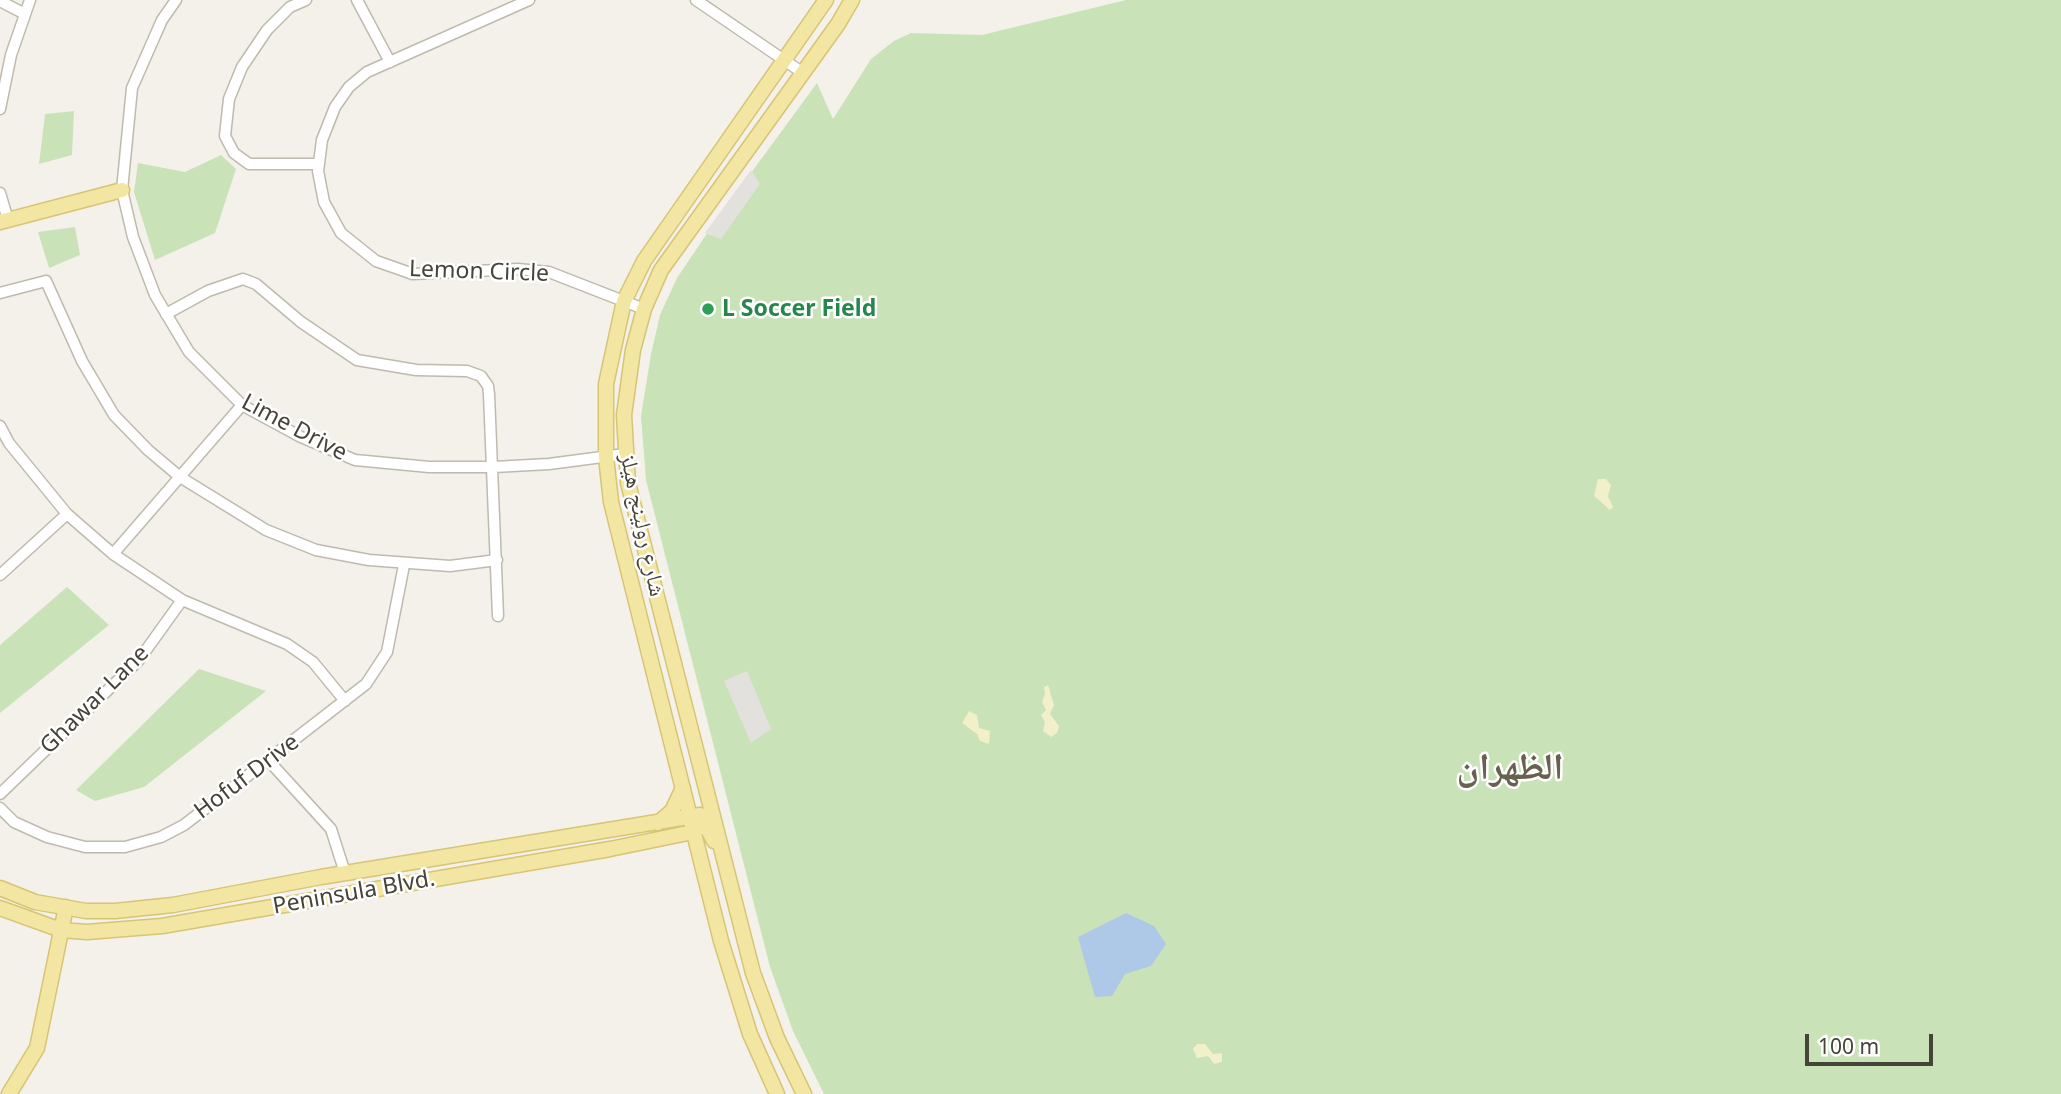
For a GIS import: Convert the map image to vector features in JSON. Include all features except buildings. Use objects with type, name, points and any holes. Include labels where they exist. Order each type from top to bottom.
[{"type":"main road","name":"شارع رولينج هيلز","points":[[777,1094],[750,1034],[721,941],[694,821],[683,788],[611,502],[606,457],[606,384],[624,301],[644,261],[826,0]]},
{"type":"main road","name":"شارع رولينج هيلز","points":[[804,1094],[777,1038],[753,973],[628,483],[624,415],[633,350],[644,309],[661,270],[803,73],[852,0]]},
{"type":"main road","points":[[4,221],[122,190]]},
{"type":"main road","points":[[647,644],[668,639]]},
{"type":"main road","points":[[657,823],[672,811],[683,788]]},
{"type":"main road","points":[[710,804],[694,821],[722,854]]},
{"type":"main road","name":"Peninsula Blvd.","points":[[0,888],[35,902],[115,911],[173,905],[345,873],[657,823],[694,821]]},
{"type":"main road","name":"Peninsula Blvd.","points":[[0,908],[61,930],[87,932],[162,926],[664,839],[694,821]]},
{"type":"main road","points":[[664,839],[680,842],[700,855]]},
{"type":"main road","points":[[9,1094],[37,1048],[66,907]]},
{"type":"street","points":[[0,109],[11,55],[30,0]]},
{"type":"street","name":"Lime Drive","points":[[176,0],[162,20],[132,88],[122,190],[133,237],[155,295],[188,352],[242,405],[355,460],[429,467],[494,467],[549,464],[625,454]]},
{"type":"street","points":[[306,0],[290,7],[267,30],[242,67],[229,99],[225,136],[234,153],[249,164],[316,167]]},
{"type":"street","points":[[357,0],[390,62]]},
{"type":"street","points":[[495,0],[501,13]]},
{"type":"street","name":"Lemon Circle","points":[[529,0],[367,72],[349,87],[335,107],[322,140],[316,167],[324,202],[341,233],[376,261],[413,274],[518,269],[550,272],[644,309]]},
{"type":"street","points":[[696,0],[803,73]]},
{"type":"street","points":[[0,1],[25,14]]},
{"type":"street","points":[[0,193],[4,221]]},
{"type":"street","points":[[166,314],[208,291],[243,279],[256,284],[310,329],[357,360],[416,370],[457,370],[481,376],[488,386],[494,467],[498,616]]},
{"type":"street","points":[[0,293],[46,281],[82,361],[114,415],[148,450],[180,477],[265,530],[316,550],[404,565],[450,566],[497,560]]},
{"type":"street","points":[[113,554],[242,405]]},
{"type":"street","points":[[0,426],[9,443],[67,514],[113,554],[182,600],[287,644],[313,662],[345,701]]},
{"type":"street","points":[[0,451],[9,443]]},
{"type":"street","points":[[0,575],[67,514]]},
{"type":"street","name":"Hofuf Drive","points":[[0,808],[15,822],[47,837],[85,847],[125,847],[161,837],[184,825],[366,684],[387,652],[404,565]]},
{"type":"street","name":"Ghawar Lane","points":[[0,794],[139,660],[182,600]]},
{"type":"street","points":[[269,761],[331,829],[345,873]]},
{"type":"green space","points":[[1126,0],[2061,0],[2061,1094],[824,1094],[793,1031],[770,967],[646,480],[641,416],[660,315],[677,278],[712,226],[817,83],[833,119],[871,59],[894,41],[911,33],[982,35]]},
{"type":"green space","points":[[74,111],[72,155],[39,164],[45,114]]},
{"type":"green space","points":[[221,155],[236,169],[215,233],[155,260],[134,192],[138,163],[185,172]]},
{"type":"green space","points":[[75,227],[80,255],[49,268],[38,232]]},
{"type":"green space","points":[[67,587],[109,625],[0,713],[0,645]]},
{"type":"green space","points":[[199,669],[266,691],[144,787],[95,801],[76,790]]},
{"type":"sand","points":[[1598,479],[1606,479],[1611,485],[1608,496],[1613,507],[1610,510],[1594,496]]},
{"type":"sand","points":[[1048,685],[1054,705],[1050,714],[1059,726],[1057,733],[1051,737],[1043,731],[1045,722],[1041,715],[1046,710],[1042,702],[1044,687]]},
{"type":"sand","points":[[969,711],[977,715],[979,728],[990,731],[989,744],[980,741],[977,734],[962,723]]},
{"type":"sand","points":[[1197,1044],[1205,1044],[1213,1054],[1222,1053],[1222,1062],[1214,1064],[1208,1056],[1197,1058],[1193,1049]]},
{"type":"shaded area","points":[[751,170],[760,184],[721,239],[705,233]]},
{"type":"shaded area","points":[[747,671],[771,729],[751,743],[724,681]]},
{"type":"water","points":[[1126,913],[1154,926],[1166,944],[1151,966],[1125,974],[1112,996],[1095,997],[1078,937]]},
{"type":"place","name":"L Soccer Field","points":[[708,309]]},
{"type":"district","name":"الظهران","points":[[1510,768]]}]
